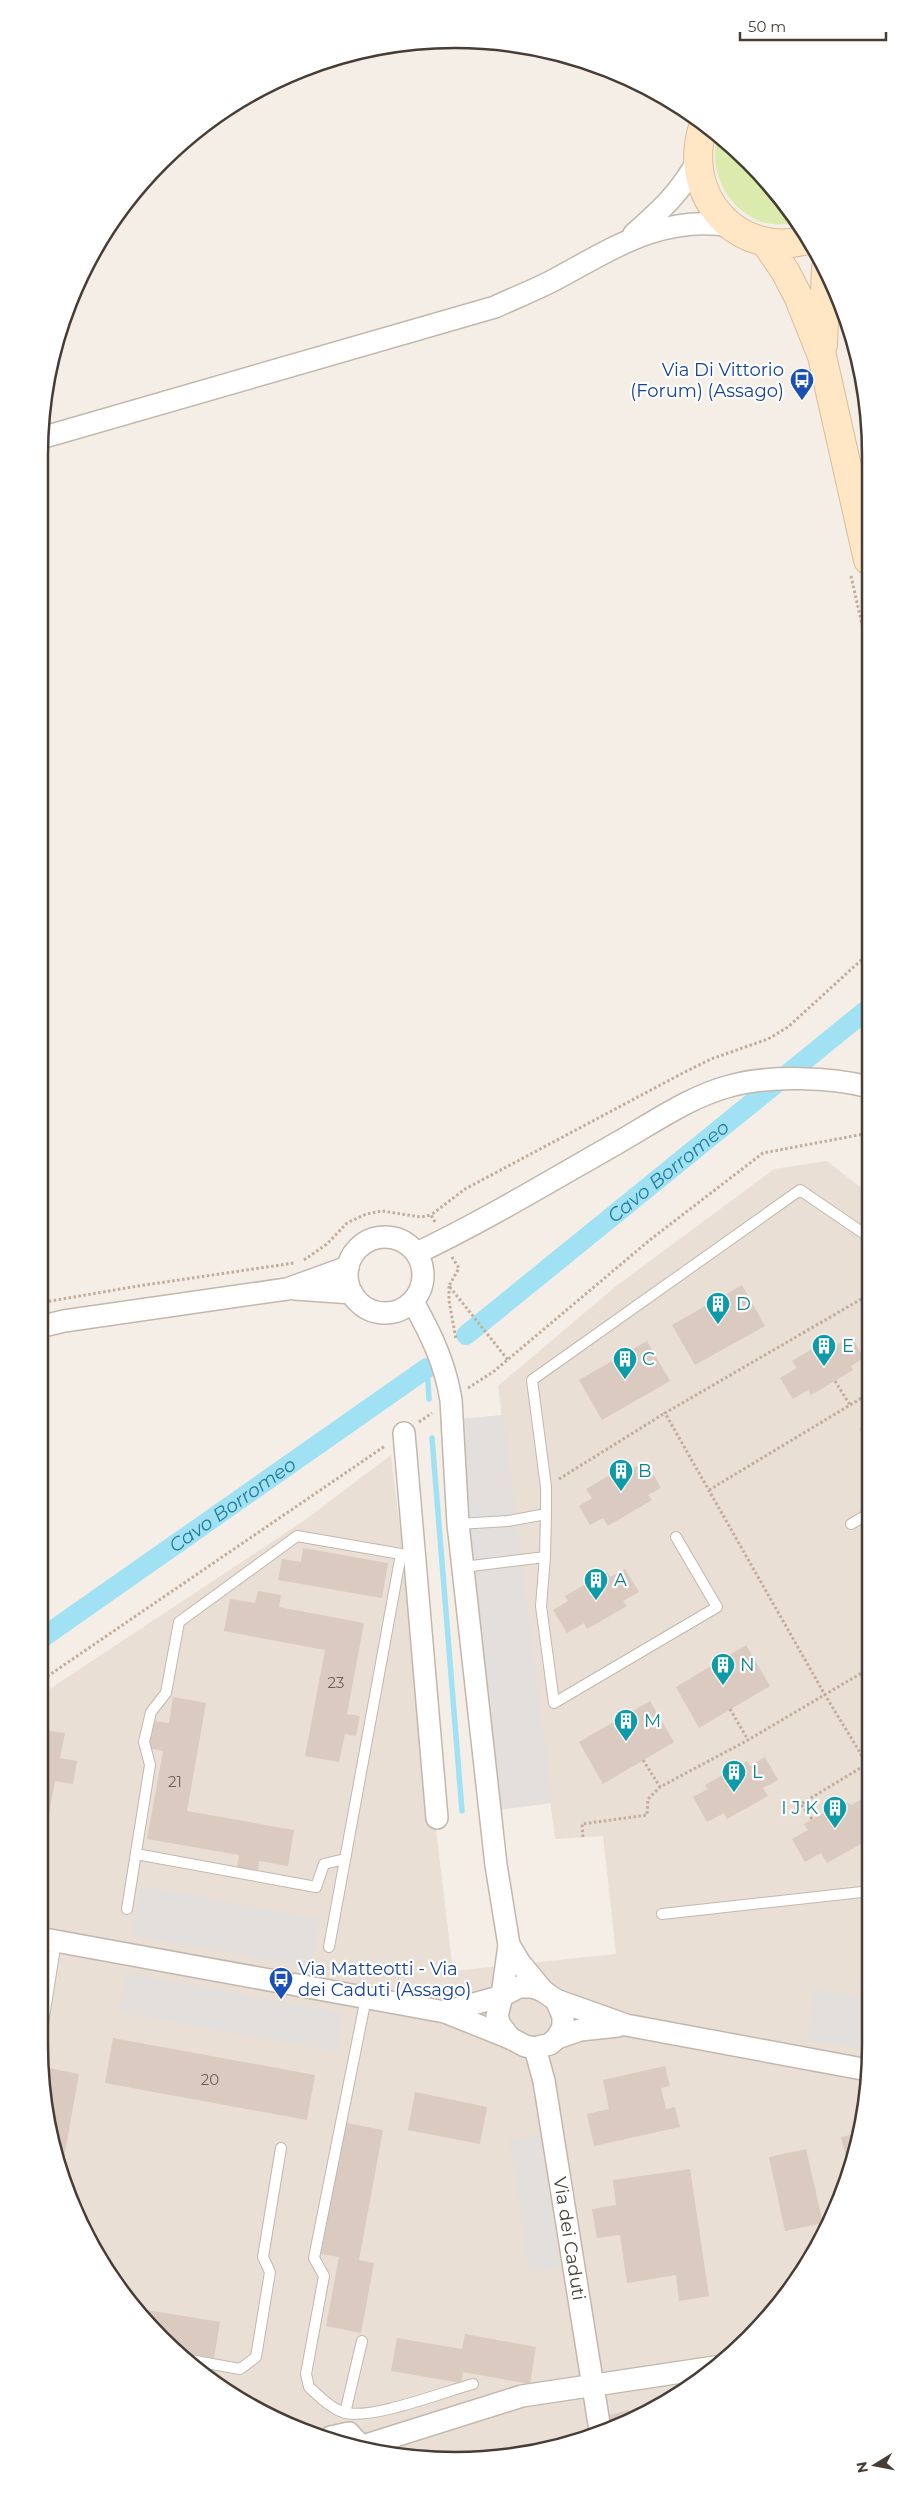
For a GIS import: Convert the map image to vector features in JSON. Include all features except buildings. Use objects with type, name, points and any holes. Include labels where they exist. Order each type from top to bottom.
[{"type":"main road","points":[[702,132],[698,160],[701,182],[706,195],[721,218],[750,238],[781,244],[802,241]]},
{"type":"main road","points":[[765,242],[798,296],[822,356],[859,567]]},
{"type":"main road","points":[[822,356],[825,286]]},
{"type":"street","points":[[48,436],[495,307],[552,281],[628,239],[666,206],[686,183],[698,160]]},
{"type":"street","points":[[628,239],[678,224],[707,222],[731,226]]},
{"type":"street","points":[[417,1253],[468,1228],[686,1104],[728,1086],[741,1083],[790,1079],[862,1084]]},
{"type":"street","points":[[384,1236],[397,1238],[408,1244],[417,1253],[422,1265],[424,1278],[420,1291],[412,1302],[392,1313],[380,1313],[369,1310],[359,1303],[352,1294],[348,1285],[348,1267],[352,1255],[361,1245],[372,1238],[384,1236]]},
{"type":"street","points":[[48,1325],[287,1289],[348,1267]]},
{"type":"street","points":[[287,1289],[352,1294]]},
{"type":"street","points":[[412,1302],[434,1340],[448,1381],[462,1567],[496,1865],[510,1945],[497,2016],[500,2025],[510,2038]]},
{"type":"street","points":[[404,1433],[437,1818]]},
{"type":"street","points":[[48,1939],[445,2012],[525,2046],[535,2048],[550,2044],[557,2038],[563,2027],[563,2016],[550,1996],[520,1963],[510,1945]]},
{"type":"street","points":[[445,2012],[502,1996],[519,1988],[533,1987],[550,1996],[626,2025],[862,2069]]},
{"type":"street","points":[[557,2038],[580,2030],[626,2025]]},
{"type":"street","name":"Via dei Caduti","points":[[535,2048],[544,2081],[576,2276],[591,2387],[599,2426]]},
{"type":"street","points":[[370,2444],[522,2396],[701,2369]]},
{"type":"street","points":[[339,2435],[349,2433],[356,2440]]},
{"type":"lane","points":[[676,1537],[717,1607],[554,1703],[541,1606],[545,1557],[546,1487],[532,1380],[800,1190],[862,1232]]},
{"type":"lane","points":[[458,1524],[516,1520],[546,1514]]},
{"type":"lane","points":[[851,1524],[862,1518]]},
{"type":"lane","points":[[126,1909],[150,1765],[144,1742],[151,1712],[166,1693],[179,1622],[296,1536],[401,1554],[329,1947]]},
{"type":"lane","points":[[462,1567],[521,1558],[545,1557]]},
{"type":"lane","points":[[136,1854],[316,1887],[324,1864],[345,1859]]},
{"type":"lane","points":[[662,1914],[862,1892]]},
{"type":"lane","points":[[366,1998],[314,2258],[324,2276],[306,2374],[308,2387],[332,2406],[345,2413],[375,2411],[473,2384]]},
{"type":"lane","points":[[199,2362],[240,2369],[256,2357],[270,2272],[263,2257],[281,2148]]},
{"type":"lane","points":[[345,2413],[362,2341]]},
{"type":"path","points":[[859,567],[862,595]]},
{"type":"path","points":[[48,1300],[302,1262],[327,1244],[347,1223],[366,1214],[382,1210],[421,1217],[432,1215]]},
{"type":"path","points":[[449,1286],[449,1301],[457,1342]]},
{"type":"path","points":[[546,1487],[665,1413],[862,1299]]},
{"type":"path","points":[[468,1310],[508,1360]]},
{"type":"path","points":[[467,1378],[470,1387]]},
{"type":"path","points":[[835,1381],[850,1405]]},
{"type":"path","points":[[709,1490],[862,1398]]},
{"type":"path","points":[[665,1413],[825,1695],[862,1752]]},
{"type":"path","points":[[583,1837],[582,1824],[648,1815],[648,1799],[660,1787],[748,1740],[862,1673]]},
{"type":"path","points":[[730,1709],[748,1740]]},
{"type":"path","points":[[643,1760],[660,1787]]},
{"type":"path","points":[[812,1819],[801,1804],[862,1767]]},
{"type":"shaded area","points":[[827,1161],[862,1188],[862,2072],[855,2124],[841,2176],[808,2249],[794,2271],[761,2314],[724,2351],[703,2368],[659,2398],[635,2410],[586,2431],[560,2439],[534,2445],[482,2452],[428,2452],[402,2449],[350,2439],[324,2431],[251,2398],[207,2368],[167,2333],[132,2293],[102,2249],[69,2176],[55,2124],[48,2072],[48,1690],[305,1520],[391,1455],[453,1971],[616,1954],[603,1836],[555,1839],[498,1386],[615,1287],[774,1169]]},
{"type":"shaded area","points":[[503,1415],[552,1803],[499,1810],[458,1419]]},
{"type":"shaded area","points":[[140,1886],[320,1919],[310,1967],[132,1936]]},
{"type":"shaded area","points":[[126,1973],[343,2013],[338,2052],[119,2012]]},
{"type":"shaded area","points":[[814,1989],[862,1997],[862,2048],[807,2040]]},
{"type":"shaded area","points":[[540,2135],[560,2268],[530,2272],[509,2140]]},
{"type":"green space","points":[[716,143],[743,167],[761,186],[790,223],[765,223],[744,213],[735,205],[722,185],[718,174],[715,150]]},
{"type":"waterway","name":"Cavo Borromeo","points":[[466,1335],[862,1014]]},
{"type":"waterway","points":[[427,1368],[429,1399]]},
{"type":"waterway","name":"Cavo Borromeo","points":[[48,1634],[427,1368]]},
{"type":"waterway","points":[[432,1438],[462,1811]]},
{"type":"place","name":"Via Di Vittorio (Forum) (Assago)","points":[[802,401]]},
{"type":"place","name":"D","points":[[718,1325]]},
{"type":"place","name":"E","points":[[824,1367]]},
{"type":"place","name":"C","points":[[625,1380]]},
{"type":"place","name":"B","points":[[621,1492]]},
{"type":"place","name":"A","points":[[596,1601]]},
{"type":"place","name":"N","points":[[723,1686]]},
{"type":"place","name":"M","points":[[626,1742]]},
{"type":"place","name":"L","points":[[734,1793]]},
{"type":"place","name":"I J K","points":[[835,1829]]},
{"type":"place","name":"Via Matteotti - Via dei Caduti (Assago)","points":[[281,2000]]}]
